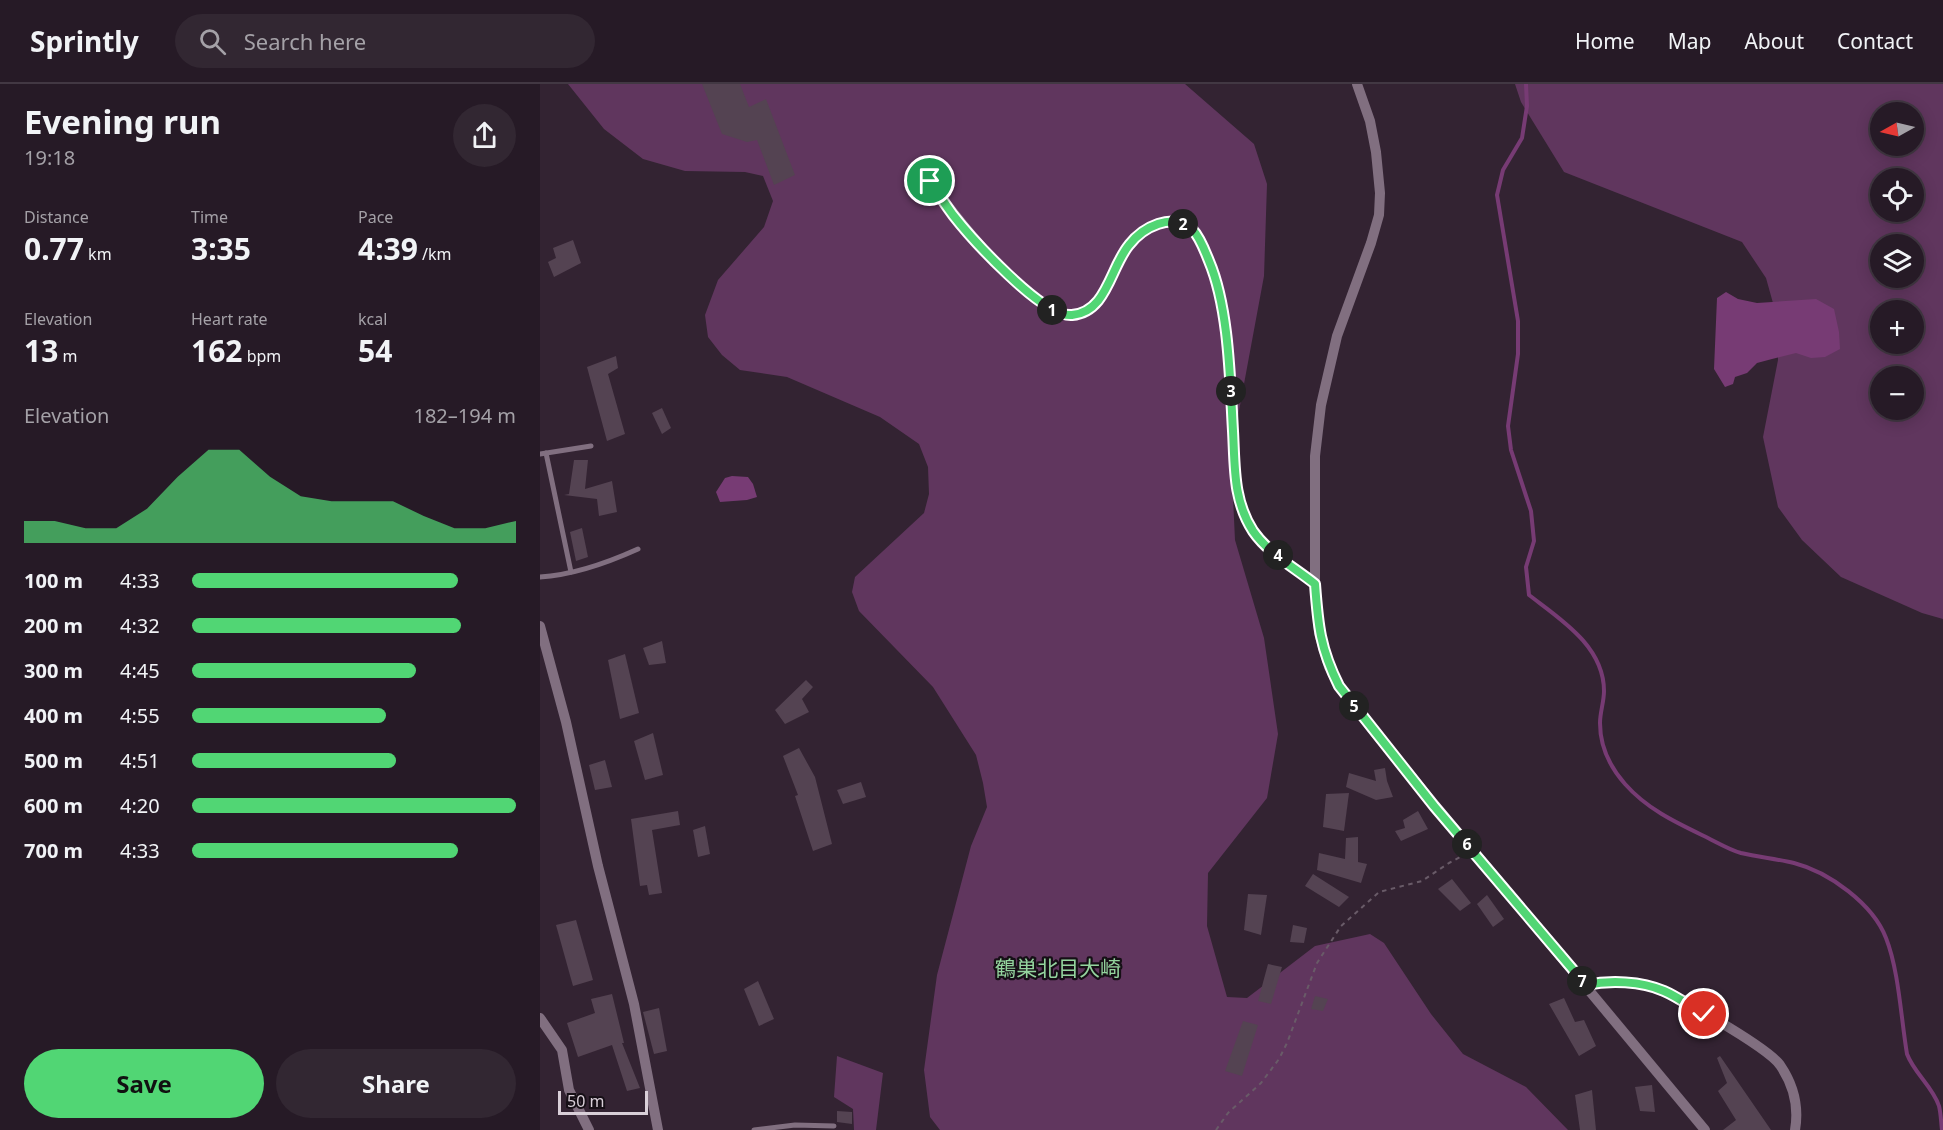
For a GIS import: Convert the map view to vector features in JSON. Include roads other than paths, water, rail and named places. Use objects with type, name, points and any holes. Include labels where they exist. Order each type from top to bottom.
[{"type":"street","points":[[1357,84],[1370,122],[1376,152],[1380,193],[1379,215],[1328,365],[1315,456],[1315,584],[1319,633],[1329,667],[1339,686],[1376,734],[1705,1130]]},
{"type":"street","points":[[930,181],[953,215],[1009,276],[1044,305],[1069,316],[1084,313],[1095,304],[1128,246],[1148,229],[1164,221],[1177,221],[1192,230],[1204,248],[1218,289],[1229,364],[1237,496],[1254,532],[1269,548],[1315,584]]},
{"type":"street","points":[[540,626],[566,722],[598,866],[634,1004],[658,1130]]},
{"type":"street","points":[[1586,985],[1598,982],[1646,985],[1665,991],[1744,1037],[1778,1063],[1794,1090],[1797,1118],[1795,1130]]},
{"type":"street","points":[[540,1018],[562,1050],[569,1090],[590,1130]]},
{"type":"lane","points":[[571,572],[543,453],[591,446]]},
{"type":"lane","points":[[540,577],[556,576],[613,561],[638,549]]},
{"type":"lane","points":[[755,1130],[795,1125],[834,1126]]},
{"type":"waterway","points":[[1526,84],[1527,106],[1522,138],[1503,170],[1497,195],[1518,321],[1518,354],[1508,426],[1511,450],[1531,511],[1534,541],[1526,567],[1529,595],[1578,635],[1597,660],[1604,691],[1600,723],[1604,748],[1615,771],[1634,793],[1664,815],[1733,850],[1794,863],[1821,874],[1848,891],[1871,913],[1880,925],[1890,951],[1897,980],[1907,1054],[1936,1099],[1940,1109],[1942,1130]]},
{"type":"district","name":"鶴巣北目大崎","points":[[1058,969]]}]
